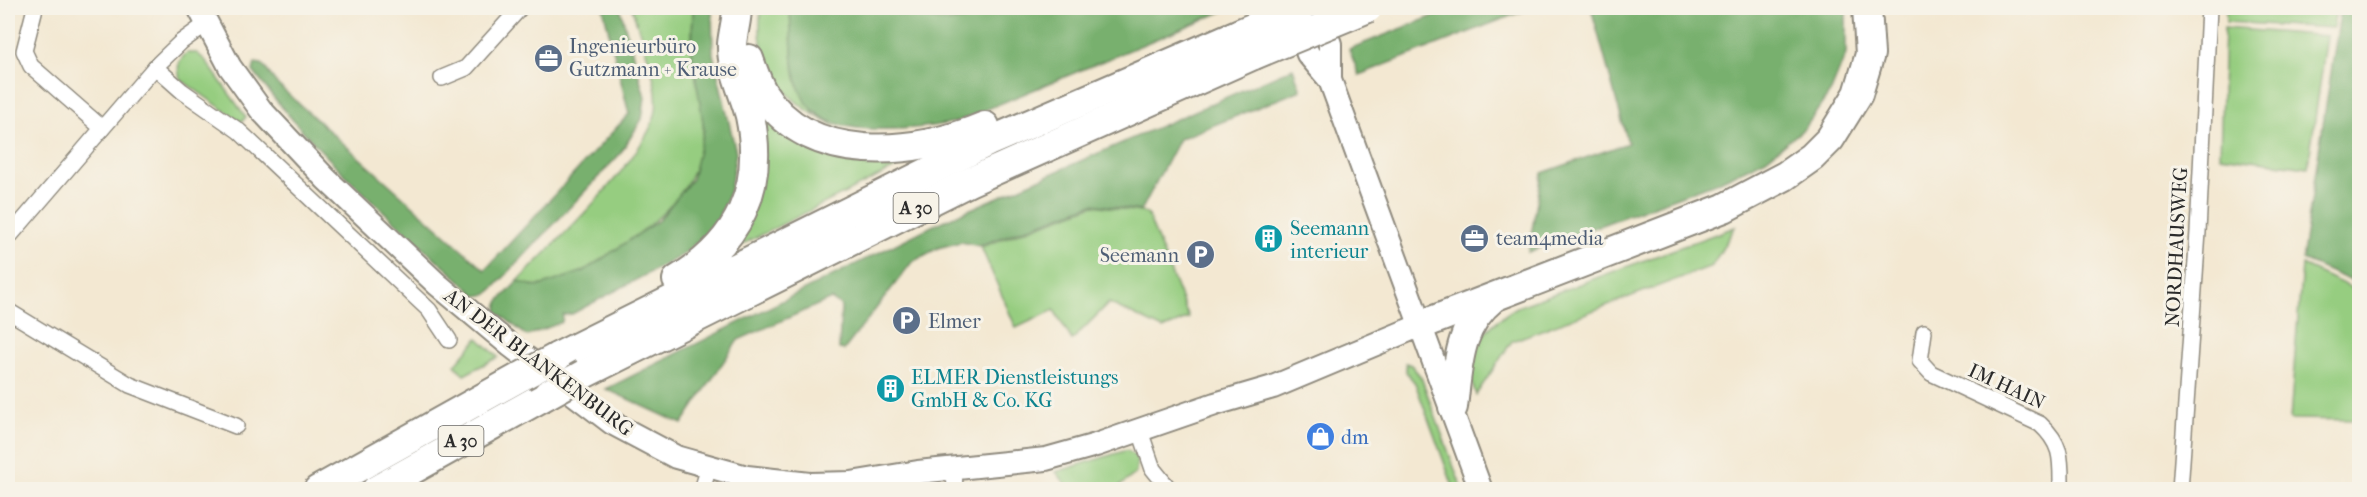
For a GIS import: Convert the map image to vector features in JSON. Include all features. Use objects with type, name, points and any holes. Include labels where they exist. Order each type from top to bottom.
[{"type":"highway","name":"A 30","points":[[376,489],[584,374],[1247,44],[1300,8]]},
{"type":"highway","name":"A 30","points":[[318,489],[557,357],[831,219],[1055,112],[1247,44],[1368,8]]},
{"type":"highway","points":[[737,15],[763,92],[790,122],[826,140],[865,148],[922,146],[960,136],[1005,118],[1055,112]]},
{"type":"highway","points":[[557,357],[596,323],[650,297],[699,267],[718,250],[733,229],[750,190],[754,170],[754,143],[732,44],[737,15]]},
{"type":"highway","points":[[1420,325],[1500,292],[1724,208],[1785,177],[1812,157],[1844,119],[1865,74],[1870,54],[1866,16]]},
{"type":"highway","points":[[1453,407],[1464,336],[1473,320],[1500,292]]},
{"type":"street","points":[[35,8],[24,51],[31,66],[102,128]]},
{"type":"street","points":[[442,78],[466,68],[520,8]]},
{"type":"street","points":[[1290,8],[1308,54],[1330,80],[1420,325],[1453,407],[1481,489]]},
{"type":"street","points":[[1317,8],[1330,44],[1330,80]]},
{"type":"street","name":"NORDHAUSWEG","points":[[2181,489],[2198,240],[2209,8]]},
{"type":"street","points":[[8,238],[155,67],[203,16]]},
{"type":"street","name":"AN DER BLANKENBURG","points":[[203,16],[230,67],[261,110],[326,179],[437,284],[511,346],[612,423],[676,457],[709,467],[770,481],[810,484],[954,479],[1046,459],[1140,431],[1215,404],[1273,387],[1420,325]]},
{"type":"street","name":"AN DER BLANKENBURG","points":[[155,67],[182,91],[239,131],[429,310],[449,340]]},
{"type":"street","points":[[8,310],[130,385],[236,426]]},
{"type":"street","name":"IM HAIN","points":[[1924,332],[1920,361],[1931,374],[2040,424],[2053,436],[2060,452],[2061,489]]},
{"type":"street","points":[[1140,431],[1153,469],[1170,489]]},
{"type":"street","points":[[702,489],[709,467]]},
{"type":"green space","points":[[603,8],[620,8],[645,97],[642,119],[620,154],[488,294],[477,296],[331,161],[253,71],[255,63],[262,64],[278,85],[485,270],[629,114]]},
{"type":"green space","points":[[632,8],[693,8],[692,53],[701,101],[703,130],[699,154],[691,176],[680,194],[650,225],[586,269],[546,284],[526,284],[518,281],[618,175],[637,151],[650,129],[656,110],[655,86]]},
{"type":"green space","points":[[693,8],[712,8],[713,54],[736,152],[730,191],[715,226],[681,256],[572,314],[563,315],[562,322],[527,336],[497,312],[498,302],[518,281],[537,287],[584,271],[659,220],[692,179],[704,129],[692,53]]},
{"type":"green space","points":[[761,8],[790,8],[793,64],[815,115],[835,126],[817,117],[802,106],[777,80],[762,48]]},
{"type":"green space","points":[[790,8],[880,8],[899,14],[950,22],[1032,8],[1231,8],[956,122],[903,129],[870,129],[843,126],[823,118],[809,107],[800,92],[795,74]]},
{"type":"green space","points":[[880,8],[1032,8],[950,22],[899,14]]},
{"type":"green space","points":[[1454,8],[1531,8],[1359,75],[1349,49]]},
{"type":"green space","points":[[1591,8],[1846,8],[1846,54],[1831,91],[1805,128],[1766,159],[1718,182],[1528,252],[1542,173],[1628,143]]},
{"type":"green space","points":[[2226,8],[2336,8],[2333,28],[2226,22]]},
{"type":"green space","points":[[2341,8],[2359,8],[2359,284],[2302,260]]},
{"type":"green space","points":[[2224,28],[2327,36],[2308,167],[2220,156]]},
{"type":"green space","points":[[187,53],[197,53],[206,61],[246,117],[241,122],[180,79],[179,64]]},
{"type":"green space","points":[[1293,68],[1301,90],[1179,139],[1141,211],[1093,204],[979,246],[961,242],[938,248],[912,262],[844,350],[839,349],[841,306],[831,299],[738,340],[682,424],[606,389],[932,226]]},
{"type":"green space","points":[[756,103],[823,154],[856,162],[917,157],[731,250]]},
{"type":"green space","points":[[1094,205],[1147,213],[1189,318],[1163,329],[1109,303],[1072,340],[1054,310],[1016,328],[981,247]]},
{"type":"green space","points":[[1735,227],[1712,266],[1512,341],[1476,395],[1471,380],[1470,366],[1477,343],[1494,324],[1517,307]]},
{"type":"green space","points":[[2302,265],[2359,291],[2359,420],[2290,419]]},
{"type":"green space","points":[[478,338],[498,357],[464,375],[455,365]]},
{"type":"green space","points":[[1406,363],[1411,365],[1421,377],[1462,489],[1454,489],[1415,383],[1406,372]]},
{"type":"green space","points":[[1127,450],[1137,458],[1136,473],[1116,489],[1070,489],[1056,472]]},
{"type":"place","name":"Ingenieurbüro Gutzmann + Krause","points":[[548,58]]},
{"type":"place","name":"team4media","points":[[1475,238]]},
{"type":"place","name":"Seemann interieur","points":[[1269,239]]},
{"type":"place","name":"Seemann","points":[[1200,255]]},
{"type":"place","name":"Elmer","points":[[907,321]]},
{"type":"place","name":"ELMER Dienstleistungs GmbH & Co. KG","points":[[890,388]]},
{"type":"place","name":"dm","points":[[1320,437]]}]
